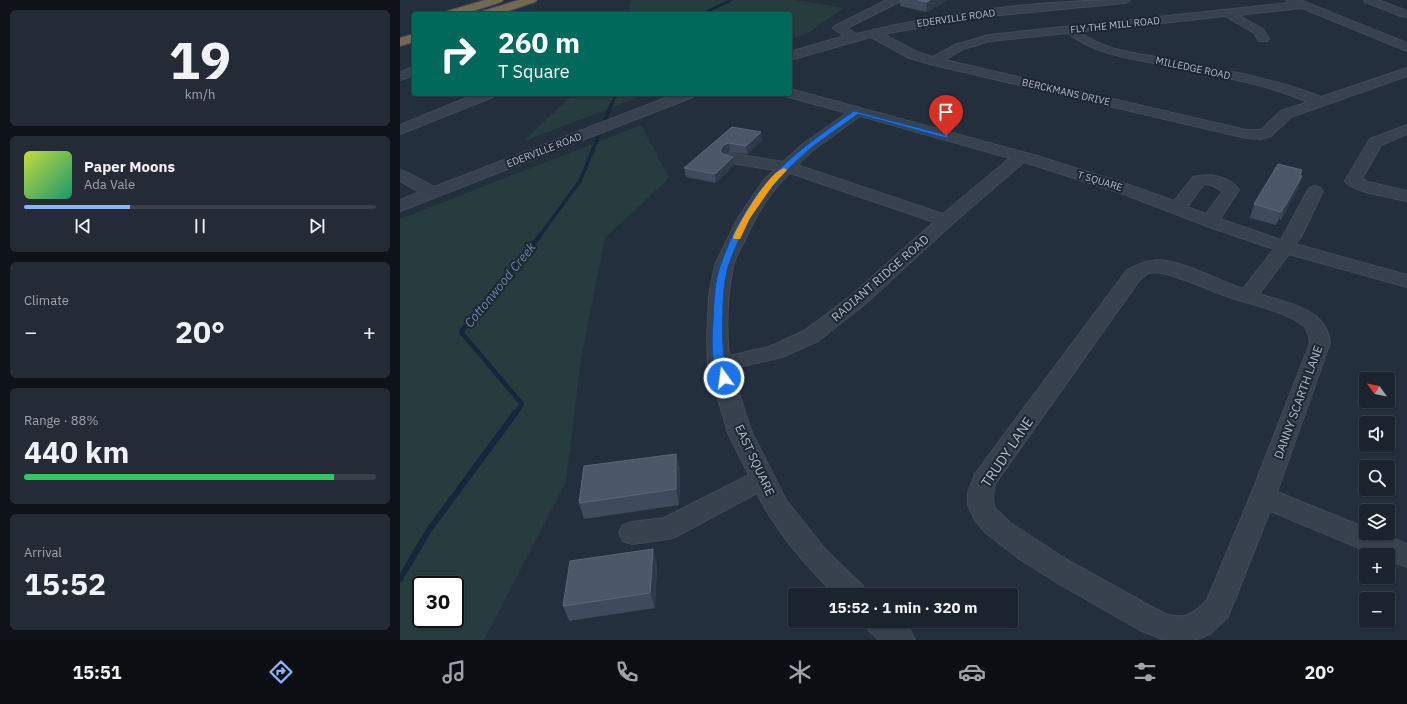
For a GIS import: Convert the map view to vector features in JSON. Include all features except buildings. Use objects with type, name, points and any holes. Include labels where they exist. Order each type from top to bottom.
[{"type":"highway","points":[[458,12],[497,0]]},
{"type":"highway","points":[[493,12],[531,0]]},
{"type":"highway","points":[[400,30],[412,27]]},
{"type":"highway","points":[[400,42],[412,39]]},
{"type":"street","points":[[853,37],[839,28],[895,0]]},
{"type":"street","points":[[980,4],[1025,0]]},
{"type":"street","name":"EDERVILLE ROAD","points":[[792,55],[878,31],[1069,2],[1125,0]]},
{"type":"street","points":[[1369,0],[1406,11]]},
{"type":"street","points":[[1385,0],[1406,11]]},
{"type":"street","points":[[1296,2],[1407,46]]},
{"type":"street","name":"FLY THE MILL ROAD","points":[[934,62],[959,47],[979,40],[1227,13],[1296,2]]},
{"type":"street","name":"BERCKMANS DRIVE","points":[[969,16],[961,10],[871,22],[878,31],[913,55],[934,62],[1246,134],[1265,134],[1270,132],[1278,120],[1286,114],[1320,102]]},
{"type":"street","points":[[1227,13],[1259,31],[1263,39]]},
{"type":"street","name":"MILLEDGE ROAD","points":[[1070,30],[1081,38],[1106,50],[1260,81],[1289,89],[1320,102]]},
{"type":"street","points":[[400,76],[412,72]]},
{"type":"street","points":[[1320,102],[1407,72]]},
{"type":"street","name":"T SQUARE","points":[[792,94],[1021,157],[1112,184],[1283,247],[1407,281]]},
{"type":"street","points":[[400,130],[483,96]]},
{"type":"street","name":"EDERVILLE ROAD","points":[[400,206],[683,96]]},
{"type":"street","name":"EAST SQUARE","points":[[846,588],[815,557],[781,513],[740,432],[719,365],[718,324],[719,295],[724,265],[746,218],[770,183],[808,147],[857,112]]},
{"type":"street","points":[[1407,129],[1375,142],[1352,181],[1363,186],[1407,196]]},
{"type":"street","name":"RADIANT RIDGE ROAD","points":[[719,365],[775,352],[811,336],[858,300],[946,220],[1021,157]]},
{"type":"street","points":[[730,158],[787,167],[946,220]]},
{"type":"street","points":[[400,175],[433,193]]},
{"type":"street","points":[[1177,208],[1199,180],[1204,179],[1229,186],[1231,190],[1218,212],[1210,221]]},
{"type":"street","points":[[1247,297],[1292,237],[1315,191]]},
{"type":"street","name":"DANNY SCARTH LANE","points":[[1157,266],[1184,272],[1247,297],[1297,313],[1308,319],[1316,326],[1320,334],[1320,343],[1263,497],[1218,608],[1207,621],[1194,628]]},
{"type":"street","name":"TRUDY LANE","points":[[1157,266],[1143,269],[1134,274],[984,481],[980,493],[980,504],[993,524],[1048,564],[1092,590],[1158,624],[1177,630],[1194,628]]},
{"type":"street","points":[[632,533],[668,528],[763,479]]},
{"type":"street","points":[[1263,497],[1407,556]]},
{"type":"street","points":[[886,628],[900,640]]},
{"type":"green space","points":[[631,0],[795,0],[843,8],[810,32],[792,39],[792,12],[628,12]]},
{"type":"green space","points":[[571,96],[642,96],[524,141]]},
{"type":"green space","points":[[641,125],[669,178],[605,238],[581,358],[566,482],[484,640],[400,640],[400,219]]},
{"type":"waterway","name":"Cottonwood Creek","points":[[706,12],[731,0]]},
{"type":"waterway","name":"Cottonwood Creek","points":[[612,104],[615,96]]},
{"type":"waterway","name":"Cottonwood Creek","points":[[538,238],[580,181],[612,103]]},
{"type":"waterway","name":"Cottonwood Creek","points":[[516,413],[522,404],[461,332],[539,237]]},
{"type":"waterway","name":"Cottonwood Creek","points":[[400,579],[429,530],[516,412]]},
{"type":"slow traffic","points":[[737,237],[746,218],[770,183],[784,170]]},
{"type":"route","points":[[724,378],[719,365],[717,338],[719,295],[724,265],[746,218],[770,183],[808,147],[857,112],[946,136]]}]
